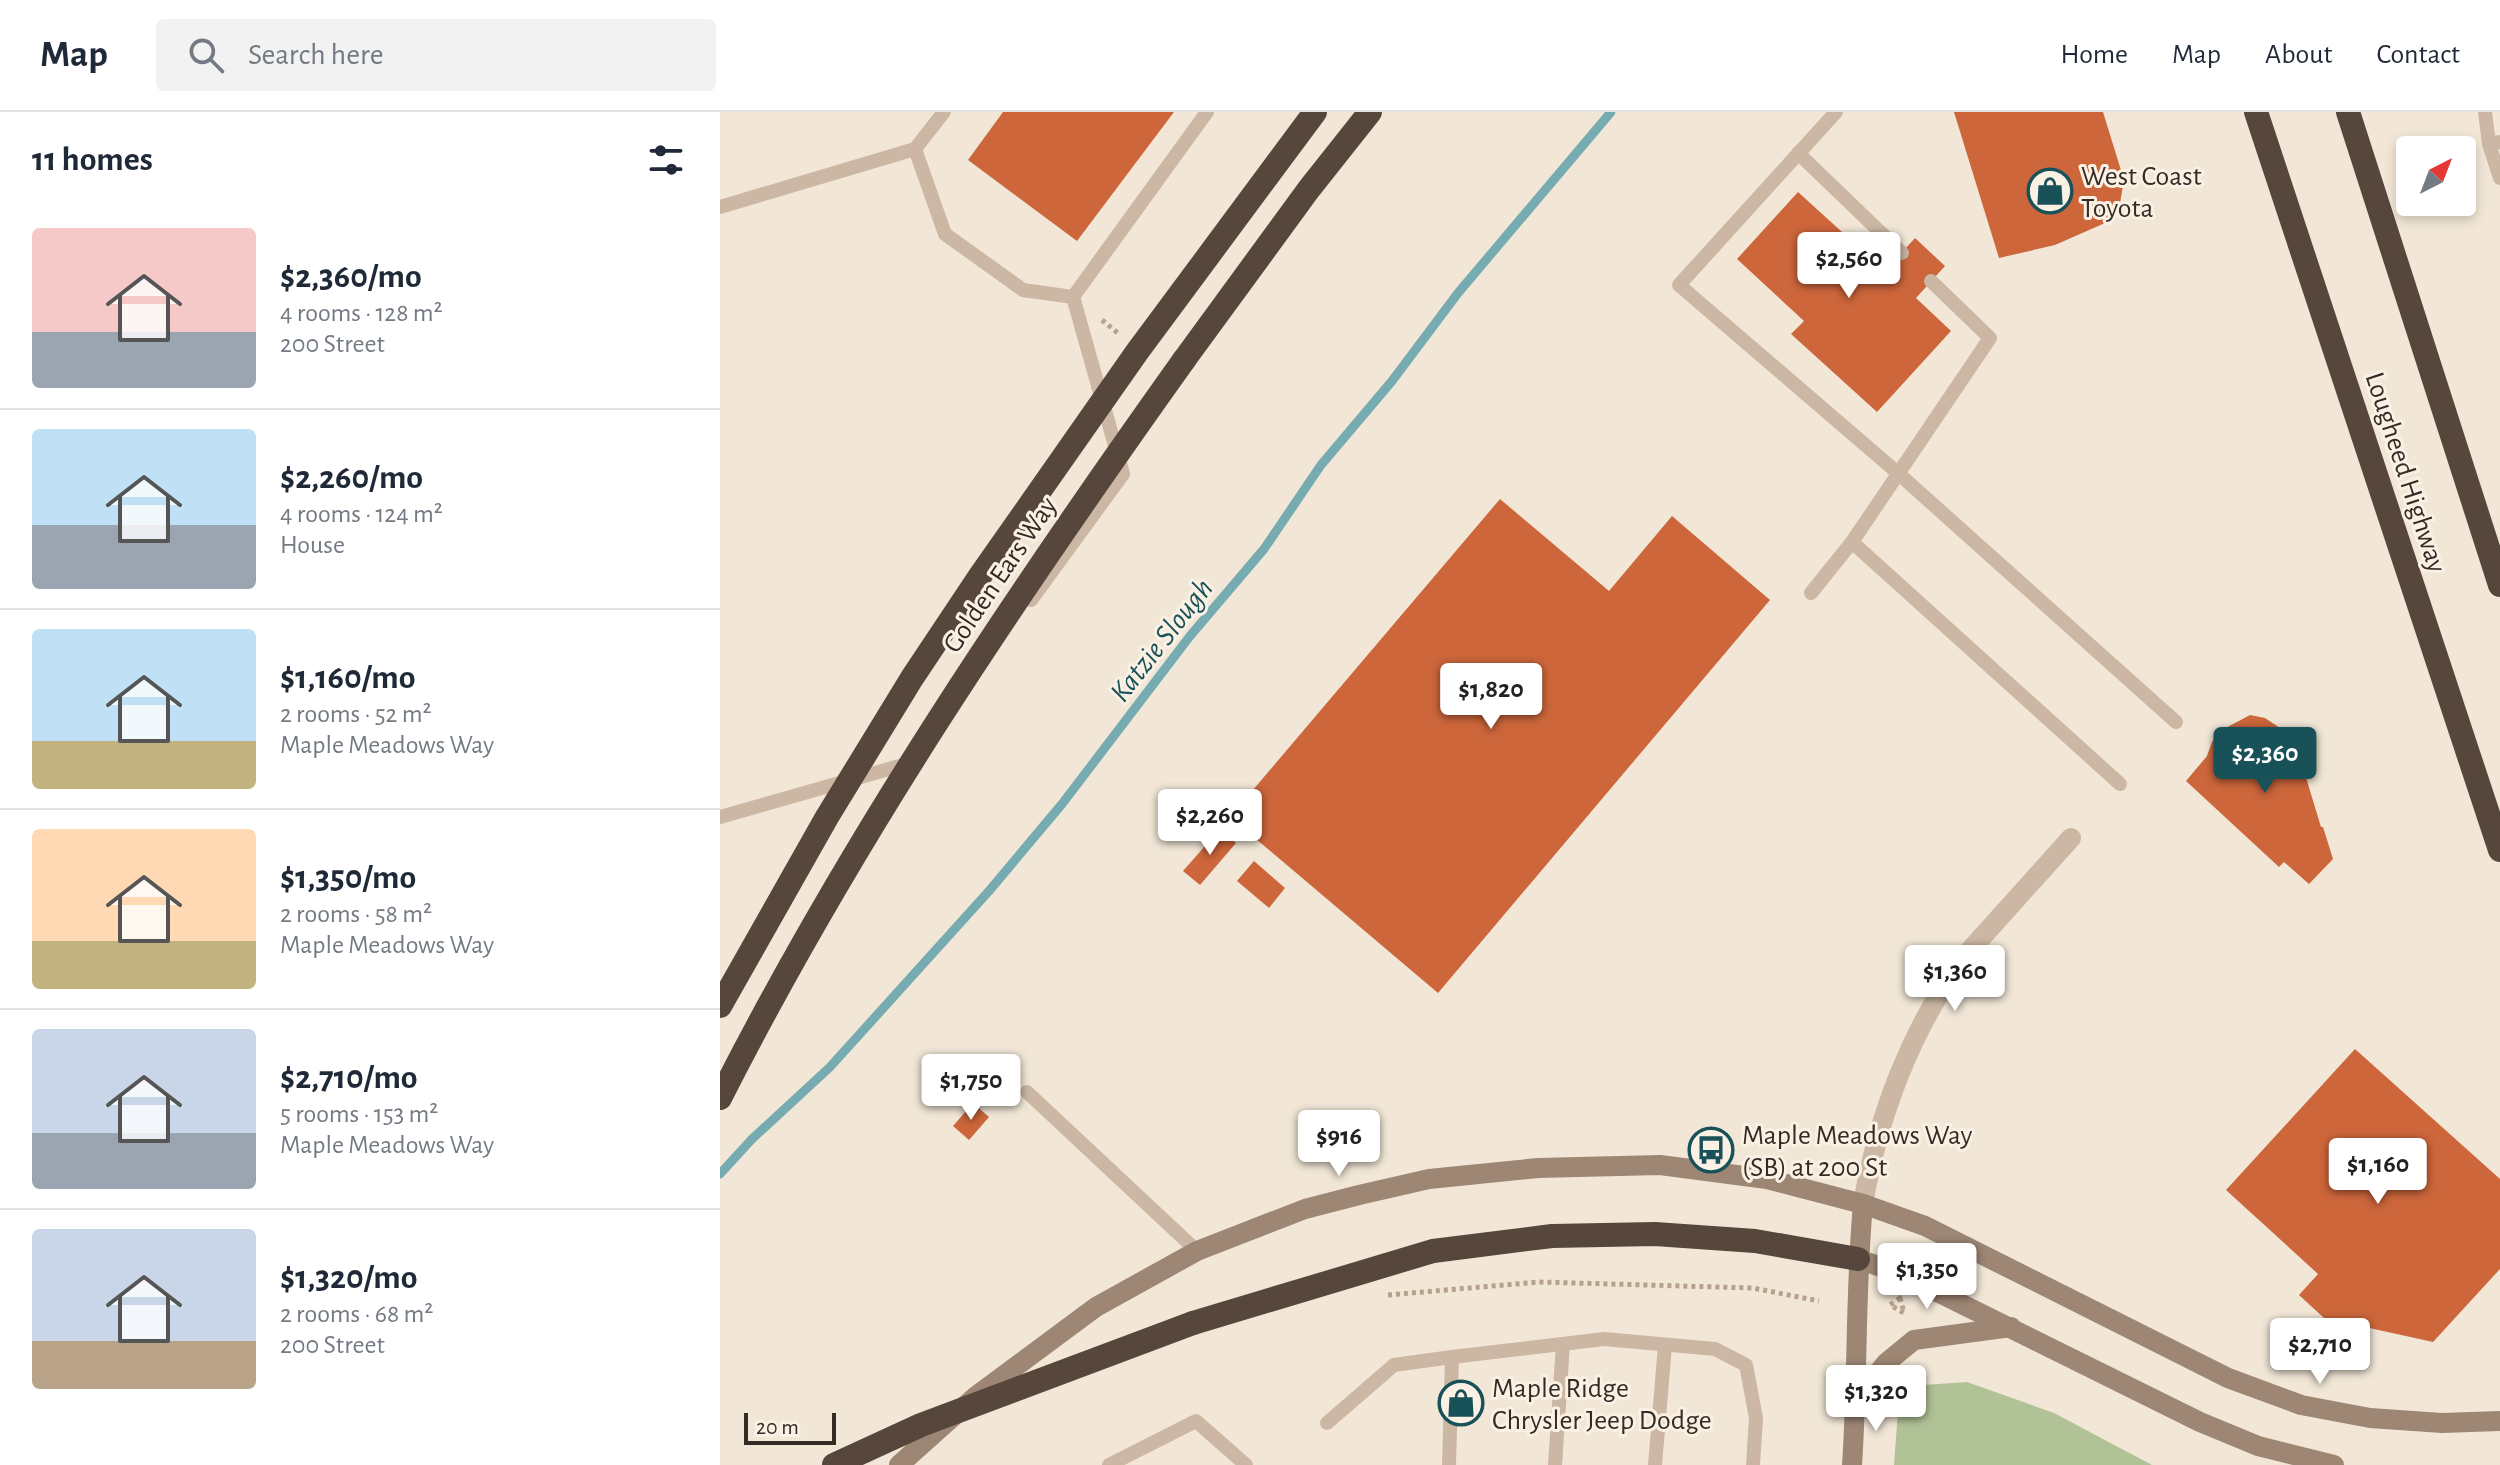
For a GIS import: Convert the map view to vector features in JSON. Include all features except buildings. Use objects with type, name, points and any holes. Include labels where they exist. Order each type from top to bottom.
[{"type":"highway","name":"Golden Ears Way","points":[[720,1006],[827,817],[912,678],[1024,511],[1313,112]]},
{"type":"highway","name":"Golden Ears Way","points":[[720,1098],[849,865],[977,659],[1211,322],[1370,112]]},
{"type":"highway","name":"Lougheed Highway","points":[[2256,112],[2500,850]]},
{"type":"highway","name":"Lougheed Highway","points":[[2348,112],[2500,585]]},
{"type":"highway","points":[[834,1465],[921,1425],[1193,1323],[1433,1251],[1552,1236],[1655,1234],[1741,1240],[1858,1259]]},
{"type":"main road","points":[[899,1465],[976,1396],[1096,1307],[1197,1251],[1305,1209],[1359,1195],[1429,1179],[1538,1168],[1660,1165],[1767,1179],[1863,1204],[1925,1226],[2228,1378],[2301,1405],[2370,1418],[2442,1423],[2500,1421]]},
{"type":"main road","points":[[1852,1465],[1857,1399],[1858,1259],[1863,1204]]},
{"type":"main road","points":[[1858,1259],[1901,1274],[2200,1422],[2258,1446],[2334,1465]]},
{"type":"main road","points":[[1857,1399],[1886,1363],[1914,1340],[2012,1327]]},
{"type":"street","points":[[1863,1204],[1883,1118],[1897,1079],[1949,977],[2071,838]]},
{"type":"lane","points":[[720,207],[915,149],[944,112]]},
{"type":"lane","points":[[1073,297],[1207,112]]},
{"type":"lane","points":[[1836,112],[1679,285],[1899,474],[2176,722]]},
{"type":"lane","points":[[2485,112],[2500,178]]},
{"type":"lane","points":[[915,149],[945,234],[1023,290],[1073,297]]},
{"type":"lane","points":[[1798,153],[1902,253]]},
{"type":"lane","points":[[1811,593],[1852,542],[1990,338],[1931,281]]},
{"type":"lane","points":[[720,817],[917,760],[1123,474],[1073,297]]},
{"type":"lane","points":[[1852,542],[2120,784]]},
{"type":"lane","points":[[1027,1092],[1197,1251]]},
{"type":"lane","points":[[1327,1423],[1394,1365],[1604,1339],[1715,1349],[1746,1365],[1756,1418],[1753,1465]]},
{"type":"lane","points":[[1555,1465],[1563,1344]]},
{"type":"lane","points":[[1655,1465],[1665,1345]]},
{"type":"lane","points":[[1449,1465],[1452,1357]]},
{"type":"lane","points":[[1109,1465],[1196,1421],[1246,1465]]},
{"type":"path","points":[[1388,1295],[1539,1282],[1753,1288],[1819,1301]]},
{"type":"green space","points":[[1967,1382],[2054,1413],[2152,1465],[1894,1465],[1898,1410],[1923,1385]]},
{"type":"waterway","name":"Katzie Slough","points":[[720,1174],[752,1139],[830,1067],[989,891],[1062,804],[1190,636],[1264,549],[1321,465],[1392,381],[1458,293],[1611,112]]},
{"type":"place","name":"West Coast Toyota","points":[[2050,191]]},
{"type":"place","name":"Maple Meadows Way (SB) at 200 St","points":[[1711,1150]]},
{"type":"place","name":"Maple Ridge Chrysler Jeep Dodge","points":[[1461,1403]]}]
